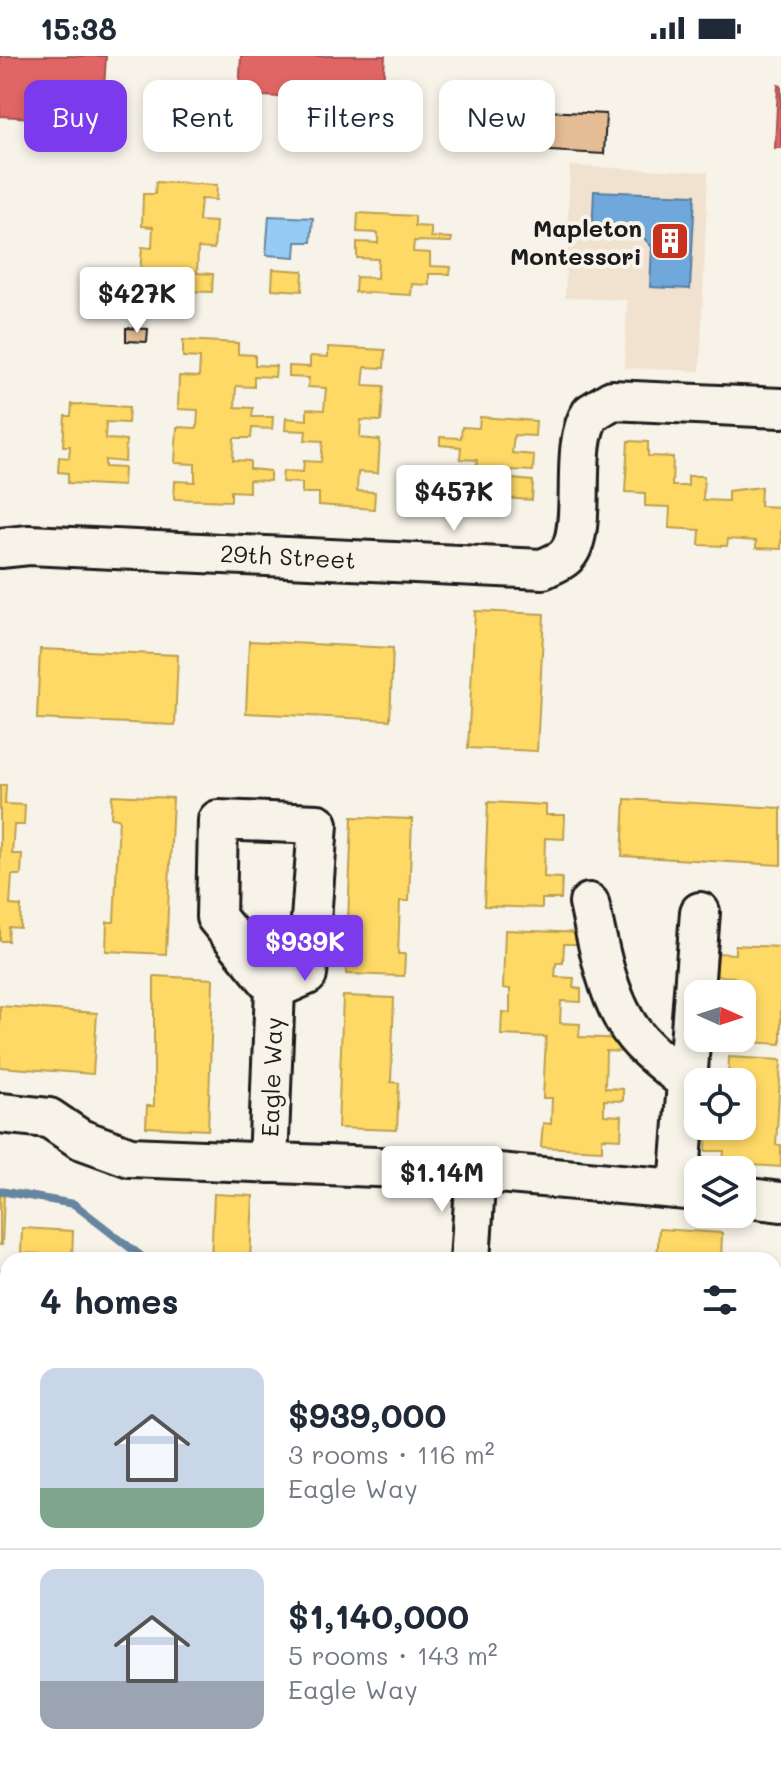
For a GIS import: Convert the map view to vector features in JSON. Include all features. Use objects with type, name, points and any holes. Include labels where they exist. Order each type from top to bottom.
[{"type":"street","name":"29th Street","points":[[0,548],[29,545],[543,569],[565,557],[575,541],[581,441],[591,413],[612,400],[781,408]]},
{"type":"street","name":"Eagle Way","points":[[268,1163],[275,989],[216,917],[218,820],[318,824],[307,975],[275,989]]},
{"type":"street","points":[[589,903],[606,973],[625,1022],[650,1053],[684,1080]]},
{"type":"street","name":"Eagle Way","points":[[688,1068],[700,912]]},
{"type":"street","name":"Eagle Way","points":[[0,1113],[49,1118],[80,1139],[130,1157],[476,1171],[684,1190]]},
{"type":"street","points":[[471,1252],[476,1171]]},
{"type":"street","points":[[756,1199],[781,1202]]},
{"type":"shaded area","points":[[570,166],[708,172],[700,371],[624,368],[627,300],[565,298]]},
{"type":"water","points":[[269,216],[313,218],[311,242],[296,242],[295,257],[266,255]]},
{"type":"building: Homes","points":[[156,182],[217,185],[216,200],[201,199],[199,221],[216,222],[214,249],[198,248],[197,273],[213,274],[212,292],[151,290],[151,276],[140,275],[142,247],[152,248],[153,227],[142,226],[143,194],[155,194]]},
{"type":"building: Homes","points":[[358,213],[415,216],[415,226],[431,227],[431,237],[452,238],[451,242],[414,241],[413,252],[430,253],[430,266],[451,267],[450,274],[429,274],[429,285],[412,284],[411,295],[355,292],[356,277],[377,278],[378,259],[357,258],[357,242],[378,243],[378,233],[357,232]]},
{"type":"building: Homes","points":[[273,269],[303,271],[302,291],[272,289]]},
{"type":"building: Homes","points":[[183,340],[238,343],[238,354],[255,355],[255,365],[276,366],[275,377],[254,376],[254,387],[236,386],[235,407],[253,408],[252,417],[273,417],[272,429],[252,428],[251,438],[234,438],[233,460],[250,461],[250,469],[270,471],[270,481],[249,480],[249,492],[231,491],[231,501],[174,499],[175,481],[195,482],[195,464],[175,463],[177,427],[197,428],[198,410],[178,409],[179,376],[199,377],[200,358],[183,357]]},
{"type":"building: Homes","points":[[328,347],[385,350],[384,368],[365,367],[363,385],[384,386],[381,421],[361,420],[360,438],[380,440],[378,473],[358,472],[357,491],[375,492],[374,509],[319,505],[319,493],[302,493],[302,483],[282,482],[283,471],[303,472],[304,461],[321,462],[323,441],[305,440],[306,431],[285,430],[286,418],[307,420],[307,409],[324,410],[326,388],[308,387],[309,378],[289,377],[289,366],[310,367],[310,356],[328,357]]},
{"type":"building: Homes","points":[[72,404],[129,407],[128,423],[106,422],[105,439],[126,440],[125,462],[105,460],[105,467],[124,468],[123,486],[68,483],[68,473],[58,472],[59,457],[69,458],[70,446],[63,446],[65,416],[71,416]]},
{"type":"building: Homes","points":[[480,417],[536,421],[535,436],[514,435],[512,453],[534,455],[533,471],[512,470],[512,479],[533,481],[532,500],[475,496],[476,486],[459,485],[459,475],[439,474],[439,470],[476,472],[477,460],[460,459],[461,447],[440,445],[440,437],[461,438],[462,427],[479,428]]},
{"type":"building: Homes","points":[[628,441],[648,442],[648,456],[673,457],[672,486],[688,486],[688,476],[704,476],[703,500],[728,501],[728,491],[761,487],[760,506],[781,507],[781,549],[756,548],[756,541],[728,539],[727,546],[699,545],[700,530],[669,528],[670,507],[645,506],[645,493],[625,492]]},
{"type":"building: Homes","points":[[475,611],[544,614],[537,751],[468,748]]},
{"type":"building: Homes","points":[[249,641],[393,648],[390,720],[246,713]]},
{"type":"building: Homes","points":[[40,649],[178,655],[175,725],[37,719]]},
{"type":"building: Homes","points":[[0,785],[6,785],[5,804],[25,805],[24,825],[14,825],[12,854],[22,854],[21,875],[12,875],[10,905],[21,906],[20,928],[9,927],[8,941],[0,941]]},
{"type":"building: Homes","points":[[112,795],[173,798],[166,954],[106,951],[107,922],[114,922],[119,819],[111,818]]},
{"type":"building: Homes","points":[[625,799],[781,808],[781,865],[622,856]]},
{"type":"building: Homes","points":[[488,802],[546,805],[546,815],[565,815],[564,839],[545,838],[544,877],[562,878],[561,899],[542,899],[542,908],[484,906]]},
{"type":"building: Homes","points":[[352,817],[412,819],[409,901],[400,901],[398,954],[405,954],[404,976],[346,974]]},
{"type":"building: Homes","points":[[505,930],[584,933],[583,944],[564,944],[563,963],[556,963],[555,977],[574,978],[573,988],[581,989],[581,1002],[561,1001],[560,1023],[580,1024],[579,1037],[626,1039],[626,1052],[606,1051],[605,1088],[623,1089],[623,1101],[604,1100],[604,1115],[622,1116],[621,1139],[602,1138],[602,1150],[541,1147],[543,1123],[551,1124],[552,1098],[543,1098],[546,1037],[501,1035],[502,1012],[510,1013],[510,989],[503,988]]},
{"type":"building: Homes","points":[[735,945],[781,947],[781,1044],[756,1043],[756,980],[716,976],[718,953],[735,954]]},
{"type":"building: Homes","points":[[154,976],[213,979],[208,1130],[146,1127],[147,1106],[154,1106]]},
{"type":"building: Homes","points":[[343,996],[394,998],[391,1082],[399,1083],[397,1130],[338,1128]]},
{"type":"building: Homes","points":[[0,1006],[97,1013],[93,1074],[0,1067]]},
{"type":"building: Homes","points":[[729,1057],[781,1060],[776,1145],[781,1145],[781,1167],[756,1165],[756,1156],[724,1156],[724,1151],[706,1151],[706,1140],[756,1140],[756,1068],[728,1068]]},
{"type":"building: Homes","points":[[0,1194],[4,1194],[2,1245],[0,1245]]},
{"type":"building: Homes","points":[[214,1194],[253,1196],[250,1252],[211,1252]]},
{"type":"building: Homes","points":[[22,1228],[73,1231],[72,1252],[21,1252]]},
{"type":"building: Homes","points":[[659,1229],[722,1233],[721,1252],[658,1252]]},
{"type":"building: Shops","points":[[0,56],[106,56],[105,80],[24,80],[24,117],[0,116]]},
{"type":"building: Shops","points":[[241,56],[385,56],[383,80],[278,80],[278,97],[262,96],[262,80],[240,80]]},
{"type":"building: Shops","points":[[778,85],[781,86],[781,148],[775,148]]},
{"type":"building: Schools","name":"Mapleton Montessori","points":[[594,191],[695,195],[690,289],[650,287],[652,247],[642,236],[592,234]]},
{"type":"building: Other","points":[[555,111],[606,114],[604,154],[555,151]]},
{"type":"building: Other","points":[[126,328],[148,329],[147,342],[126,341]]},
{"type":"waterway","points":[[0,1191],[74,1204],[136,1252]]},
{"type":"place","name":"Mapleton Montessori","points":[[670,241]]}]
